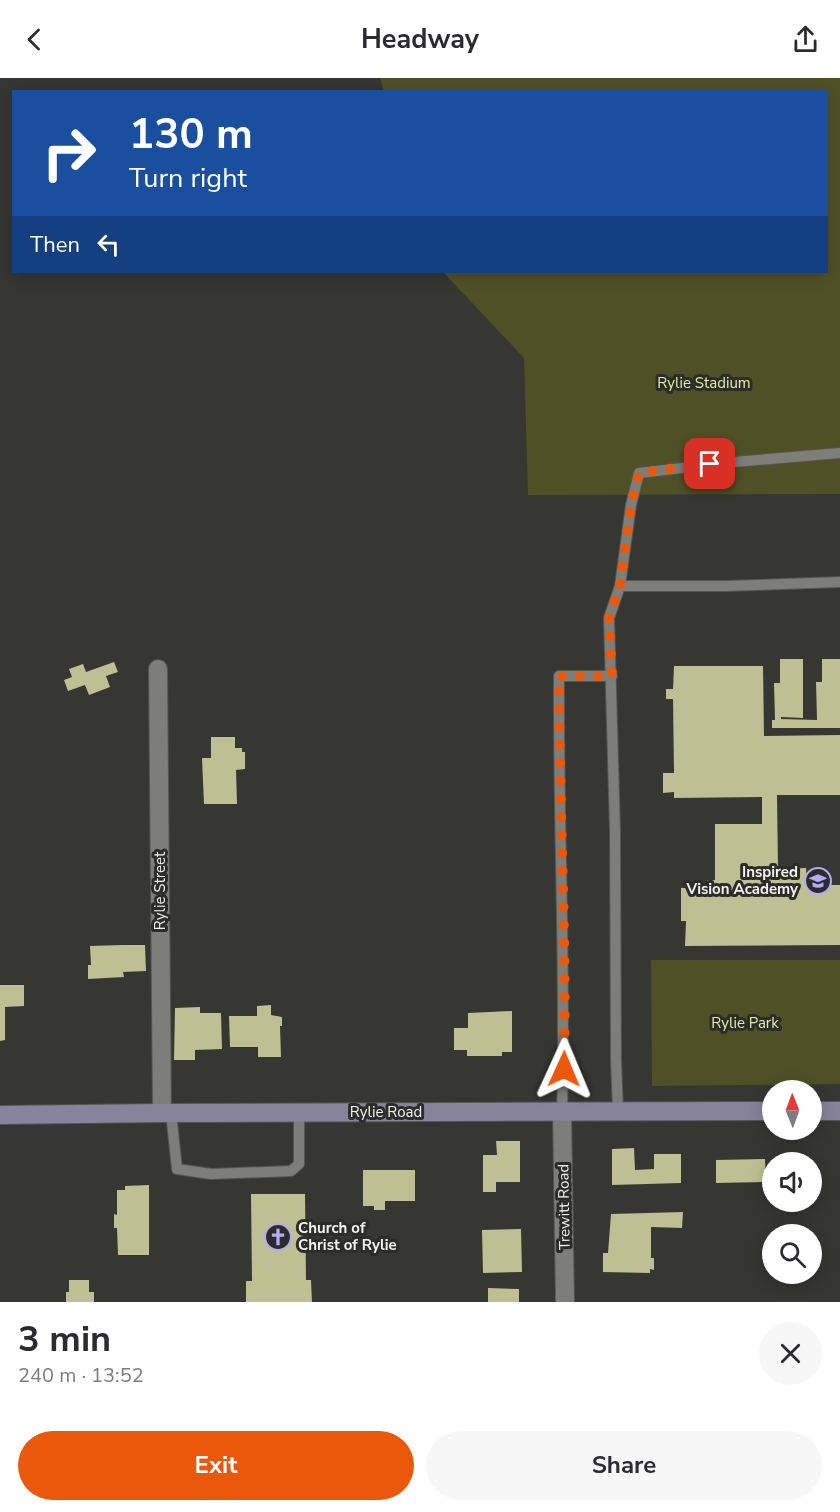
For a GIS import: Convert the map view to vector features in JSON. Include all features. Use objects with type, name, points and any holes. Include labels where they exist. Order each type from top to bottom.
[{"type":"street","name":"Rylie Street","points":[[158,669],[166,1113]]},
{"type":"street","name":"Rylie Road","points":[[0,1115],[762,1111]]},
{"type":"street","points":[[822,1111],[840,1111]]},
{"type":"street","name":"Trewitt Road","points":[[562,1112],[565,1302]]},
{"type":"lane","points":[[618,1111],[615,831],[609,618],[620,586],[631,505],[639,473],[840,453]]},
{"type":"lane","points":[[620,586],[727,586],[840,582]]},
{"type":"lane","points":[[562,1112],[565,1026],[559,676],[612,676]]},
{"type":"lane","points":[[166,1113],[177,1168],[211,1174],[291,1171],[298,1164],[299,1113]]},
{"type":"green space","name":"Rylie Stadium","points":[[380,78],[840,78],[840,494],[528,495],[524,358],[444,273],[828,273],[828,90],[383,90]]},
{"type":"green space","name":"Rylie Park","points":[[651,960],[840,960],[840,1084],[822,1084],[822,1080],[762,1080],[762,1085],[652,1086]]},
{"type":"building","points":[[780,659],[803,659],[803,718],[781,717],[781,719],[817,720],[816,682],[822,682],[822,659],[840,659],[840,728],[772,728],[772,720],[775,720],[774,683],[780,683]]},
{"type":"building","points":[[114,662],[118,672],[106,676],[110,687],[89,695],[85,685],[68,691],[64,680],[72,677],[69,669],[83,664],[86,672]]},
{"type":"building","points":[[674,666],[763,666],[764,736],[840,735],[840,795],[777,795],[778,869],[806,868],[807,885],[840,885],[840,945],[685,946],[686,921],[681,921],[681,888],[707,888],[707,880],[715,880],[715,824],[762,824],[762,797],[674,798],[674,792],[663,793],[663,773],[674,773],[673,699],[666,699],[666,689],[673,689]]},
{"type":"building","points":[[211,737],[235,737],[235,748],[242,748],[242,752],[245,752],[245,769],[236,770],[237,804],[204,804],[202,758],[211,758]]},
{"type":"building","points":[[145,945],[146,971],[123,972],[124,977],[88,979],[88,965],[91,965],[90,946]]},
{"type":"building","points":[[0,985],[24,985],[24,1006],[5,1007],[5,1040],[0,1041]]},
{"type":"building","points":[[271,1005],[271,1015],[282,1017],[281,1057],[258,1057],[258,1047],[230,1047],[229,1016],[257,1016],[257,1006]]},
{"type":"building","points":[[200,1007],[200,1013],[221,1013],[222,1049],[195,1050],[195,1060],[174,1060],[175,1008]]},
{"type":"building","points":[[512,1011],[512,1052],[502,1052],[502,1056],[467,1056],[467,1050],[454,1050],[454,1028],[468,1028],[468,1013]]},
{"type":"building","points":[[496,1141],[520,1141],[520,1182],[496,1182],[496,1192],[483,1192],[483,1155],[497,1155]]},
{"type":"building","points":[[634,1148],[635,1170],[654,1169],[654,1154],[681,1154],[681,1183],[612,1185],[612,1149]]},
{"type":"building","points":[[762,1159],[762,1182],[716,1183],[716,1160]]},
{"type":"building","points":[[363,1170],[415,1170],[415,1201],[385,1201],[385,1210],[374,1210],[374,1206],[363,1206]]},
{"type":"building","points":[[149,1185],[149,1255],[118,1255],[117,1228],[114,1228],[114,1214],[117,1215],[117,1190],[125,1190],[125,1186]]},
{"type":"building","name":"Church of Christ of Rylie","points":[[251,1194],[305,1194],[306,1280],[311,1280],[312,1302],[246,1302],[246,1281],[252,1281]]},
{"type":"building","points":[[683,1212],[682,1228],[651,1227],[651,1258],[654,1258],[654,1270],[650,1269],[650,1273],[603,1272],[603,1253],[608,1253],[611,1214]]},
{"type":"building","points":[[521,1229],[522,1272],[483,1273],[482,1230]]},
{"type":"building","points":[[69,1280],[89,1280],[89,1292],[94,1292],[94,1302],[66,1302]]},
{"type":"building","points":[[488,1288],[519,1289],[519,1302],[488,1302]]},
{"type":"place","name":"Inspired Vision Academy","points":[[818,881]]},
{"type":"place","name":"Church of Christ of Rylie","points":[[278,1237]]},
{"type":"route","points":[[564,1069],[559,676],[612,676],[609,618],[620,586],[631,505],[639,473],[710,464]]}]
